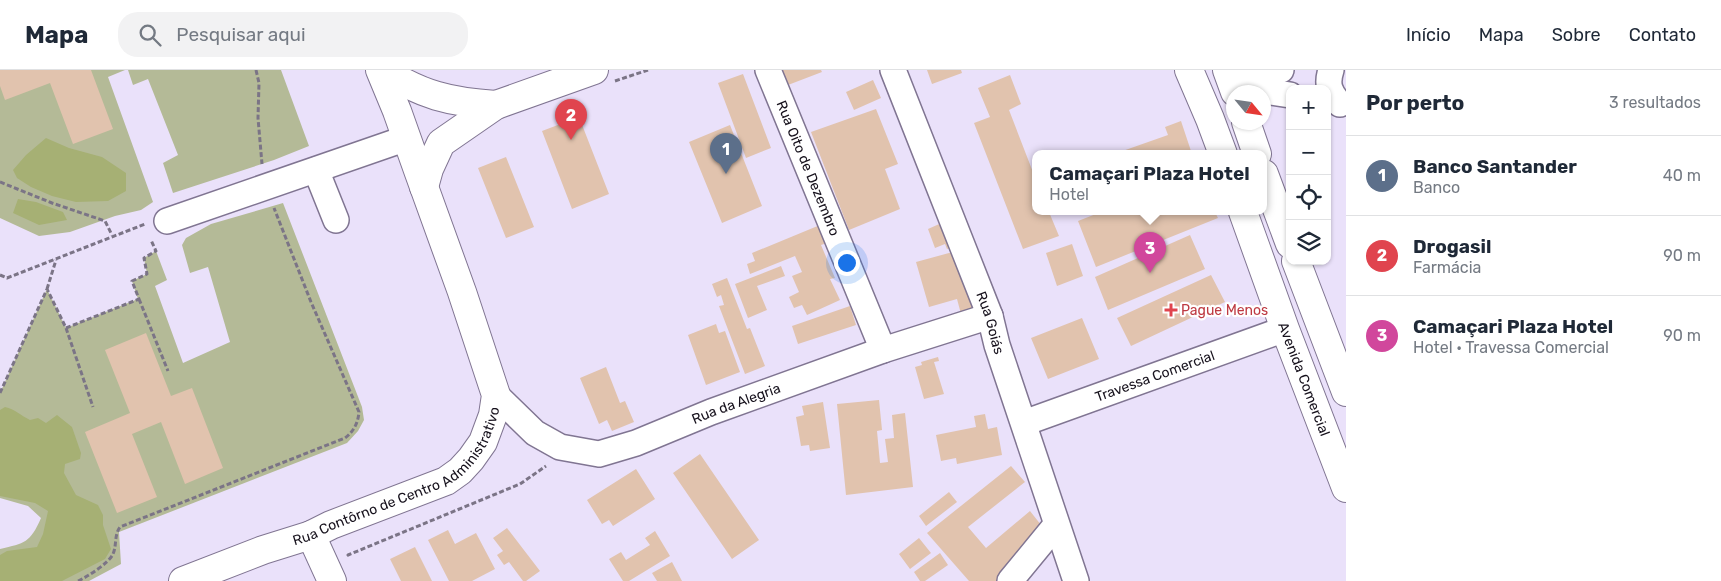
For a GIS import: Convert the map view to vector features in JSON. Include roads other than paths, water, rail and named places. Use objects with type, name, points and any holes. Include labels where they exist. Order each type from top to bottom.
[{"type":"main road","points":[[381,70],[404,84],[429,94],[462,103],[496,105]]},
{"type":"main road","name":"Rua Contôrno de Centro Administrativo","points":[[183,581],[263,550],[311,535],[331,524],[446,481],[460,471],[471,459],[489,429],[496,396],[462,292],[381,70]]},
{"type":"main road","points":[[424,187],[429,169],[441,143],[496,105],[594,70]]},
{"type":"main road","points":[[1190,70],[1226,92]]},
{"type":"main road","points":[[1223,150],[1226,117]]},
{"type":"main road","points":[[1249,130],[1256,150]]},
{"type":"main road","points":[[1267,182],[1286,233]]},
{"type":"main road","name":"Avenida Comercial","points":[[1244,215],[1285,329],[1346,488]]},
{"type":"main road","points":[[1298,265],[1346,392]]},
{"type":"main road","points":[[311,535],[332,581]]},
{"type":"street","name":"Rua Oito de Dezembro","points":[[768,70],[883,350]]},
{"type":"street","name":"Rua Goiás","points":[[893,70],[990,316],[996,345],[1076,581]]},
{"type":"street","points":[[1244,85],[1264,75],[1280,70]]},
{"type":"street","points":[[1331,70],[1328,87],[1338,104]]},
{"type":"street","points":[[1271,92],[1286,94]]},
{"type":"street","points":[[158,222],[266,188],[407,138]]},
{"type":"street","points":[[316,170],[336,220]]},
{"type":"street","name":"Rua da Alegria","points":[[496,396],[535,433],[560,447],[599,454],[636,443],[711,412],[883,350],[990,316]]},
{"type":"street","name":"Travessa Comercial","points":[[1024,423],[1285,329]]},
{"type":"street","points":[[1010,581],[1056,525]]},
{"type":"place","name":"Drogasil","points":[[571,140]]},
{"type":"place","name":"Banco Santander","points":[[726,174]]},
{"type":"place","name":"Camaçari Plaza Hotel","points":[[1150,273]]},
{"type":"place","name":"Pague Menos","points":[[1171,310]]}]
